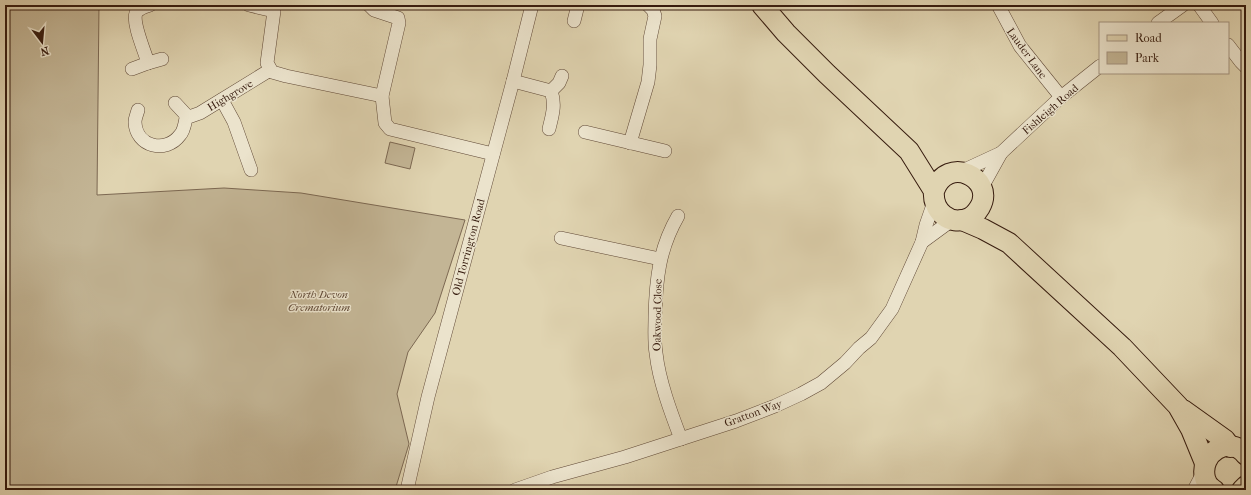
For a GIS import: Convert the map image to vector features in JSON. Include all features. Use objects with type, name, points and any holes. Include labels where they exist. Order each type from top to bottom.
[{"type":"main road","points":[[762,5],[786,33],[817,64],[909,151],[954,173],[972,176],[977,181],[994,220],[1009,244]]},
{"type":"main road","points":[[909,151],[934,196],[940,213],[983,229],[1009,244],[1118,342],[1178,406],[1238,451]]},
{"type":"main road","points":[[934,196],[939,180],[954,173]]},
{"type":"main road","points":[[957,220],[970,218],[977,212],[981,205],[982,193]]},
{"type":"main road","points":[[1178,406],[1191,429],[1204,467],[1206,481],[1214,490]]},
{"type":"main road","points":[[1204,467],[1209,456],[1215,450],[1222,447],[1238,451]]},
{"type":"main road","points":[[1242,490],[1246,486]]},
{"type":"street","points":[[148,63],[135,21],[136,13],[141,8],[150,5]]},
{"type":"street","points":[[249,5],[274,8],[267,63],[270,70],[278,74],[382,96]]},
{"type":"street","points":[[369,5],[374,10],[398,18],[399,23],[382,96],[385,124],[390,129],[493,154]]},
{"type":"street","name":"Old Torrington Road","points":[[407,490],[428,397],[532,5]]},
{"type":"street","points":[[574,21],[578,5]]},
{"type":"street","points":[[630,143],[648,82],[650,65],[650,39],[655,16],[653,10],[648,5]]},
{"type":"street","name":"Lauder Lane","points":[[998,5],[1020,46],[1061,98]]},
{"type":"street","points":[[1159,22],[1183,5]]},
{"type":"street","points":[[1199,5],[1211,22]]},
{"type":"street","points":[[1229,46],[1246,66]]},
{"type":"street","points":[[132,69],[162,59]]},
{"type":"street","name":"Fishleigh Road","points":[[954,173],[1001,153],[1061,98],[1099,67]]},
{"type":"street","name":"Highgrove","points":[[188,117],[200,113],[270,70]]},
{"type":"street","points":[[551,91],[560,83],[562,76]]},
{"type":"street","points":[[513,81],[551,91]]},
{"type":"street","points":[[549,129],[554,106],[554,99],[551,91]]},
{"type":"street","points":[[222,100],[234,122],[251,170]]},
{"type":"street","points":[[138,110],[135,122],[137,131],[146,142],[159,146],[168,145],[175,141],[181,134],[186,118],[188,117],[175,103]]},
{"type":"street","points":[[585,132],[665,152]]},
{"type":"street","name":"Fishleigh Road","points":[[982,193],[1001,153]]},
{"type":"street","name":"Gratton Way","points":[[515,490],[552,477],[626,457],[736,421],[781,403],[821,383],[871,338],[892,309],[922,242],[934,196]]},
{"type":"street","name":"Oakwood Close","points":[[678,216],[669,232],[660,259],[656,294],[656,354],[666,395],[681,439]]},
{"type":"street","name":"Gratton Way","points":[[922,242],[957,220]]},
{"type":"street","points":[[561,238],[660,259]]},
{"type":"street","points":[[1194,490],[1204,467]]},
{"type":"green space","name":"North Devon Crematorium","points":[[5,5],[99,5],[97,195],[224,188],[301,193],[465,220],[435,313],[408,352],[397,394],[409,444],[395,490],[5,490]]},
{"type":"green space","points":[[390,142],[415,148],[410,169],[385,163]]}]
